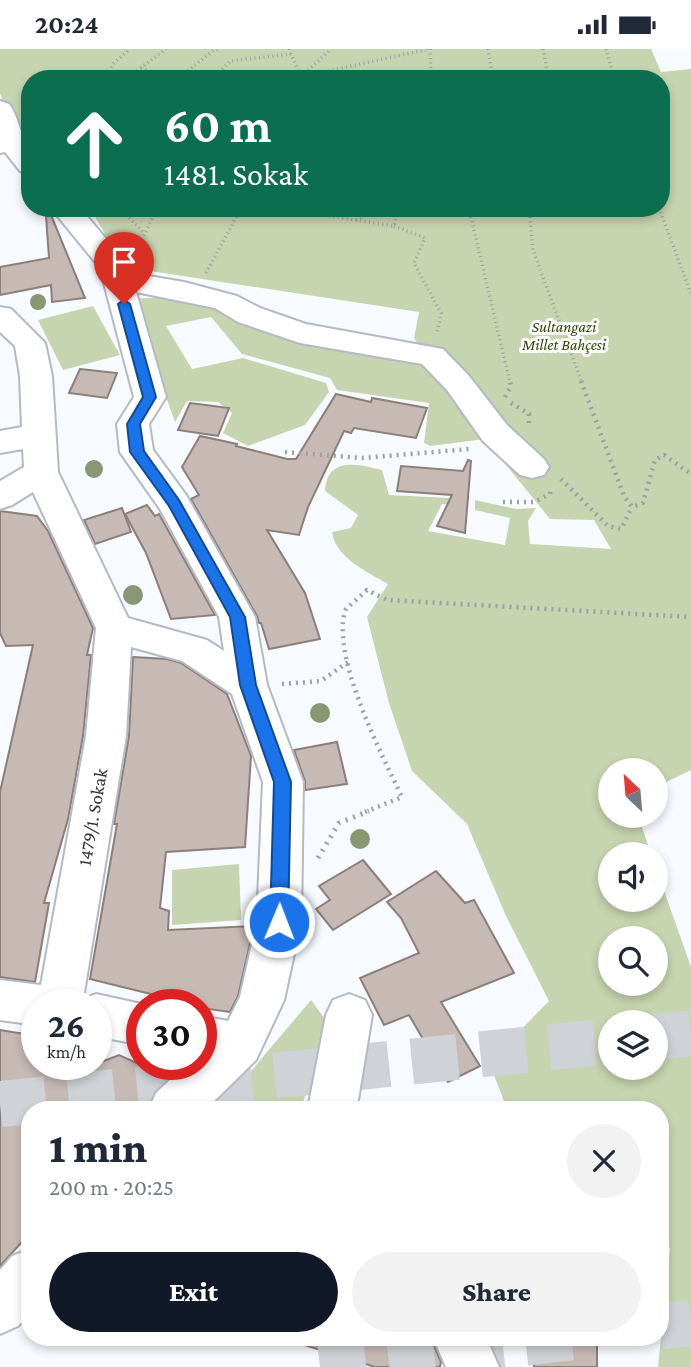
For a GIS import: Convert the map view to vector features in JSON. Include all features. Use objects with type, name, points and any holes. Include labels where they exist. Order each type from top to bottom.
[{"type":"street","points":[[0,109],[5,144],[21,158]]},
{"type":"street","points":[[74,217],[122,267],[226,302],[249,315],[300,333],[432,356],[458,383],[495,433],[518,439],[545,472]]},
{"type":"street","points":[[122,267],[150,397],[133,424],[137,452],[174,503],[237,617],[248,685],[283,782],[279,922],[262,1000],[221,1041],[179,1101]]},
{"type":"street","points":[[0,316],[30,343],[41,435],[41,472],[114,628],[194,650],[248,685]]},
{"type":"street","points":[[0,442],[41,435]]},
{"type":"street","points":[[0,497],[41,472]]},
{"type":"street","name":"1479/1. Sokak","points":[[63,989],[106,736],[114,628]]},
{"type":"street","points":[[0,1000],[21,1003]]},
{"type":"street","points":[[335,1101],[349,1015]]},
{"type":"street","points":[[0,1308],[21,1284]]},
{"type":"street","points":[[463,1346],[473,1367]]},
{"type":"path","points":[[110,70],[130,49]]},
{"type":"path","points":[[137,70],[166,49]]},
{"type":"path","points":[[188,70],[213,50],[221,49]]},
{"type":"path","points":[[289,49],[299,70]]},
{"type":"path","points":[[309,70],[331,49]]},
{"type":"path","points":[[334,70],[430,49],[431,70]]},
{"type":"path","points":[[488,49],[492,70]]},
{"type":"path","points":[[543,49],[547,70]]},
{"type":"path","points":[[606,49],[612,70]]},
{"type":"path","points":[[222,70],[230,61],[291,54]]},
{"type":"path","points":[[140,68],[145,70]]},
{"type":"path","points":[[129,217],[144,233]]},
{"type":"path","points":[[122,267],[152,217]]},
{"type":"path","points":[[202,280],[236,217]]},
{"type":"path","points":[[340,217],[394,226],[425,238],[414,263],[441,313],[436,339]]},
{"type":"path","points":[[356,220],[362,217]]},
{"type":"path","points":[[394,226],[396,217]]},
{"type":"path","points":[[471,217],[511,386],[505,398]]},
{"type":"path","points":[[530,217],[533,250],[624,496],[632,507]]},
{"type":"path","points":[[662,217],[691,294]]},
{"type":"path","points":[[285,452],[362,458],[433,450],[484,449],[518,439],[529,414],[505,398],[498,399]]},
{"type":"path","points":[[545,472],[608,526],[621,529],[632,507],[643,503],[655,460],[664,455],[691,474]]},
{"type":"path","points":[[313,867],[339,823],[401,797],[373,732],[348,662],[343,615],[352,599],[367,590],[387,600],[691,617]]},
{"type":"path","points":[[248,685],[321,681],[348,662]]},
{"type":"green space","points":[[0,49],[651,49],[660,70],[21,70],[21,128],[13,130],[0,93]]},
{"type":"green space","name":"Sultangazi Millet Bahçesi","points":[[691,69],[691,770],[668,781],[668,758],[598,758],[598,828],[642,828],[647,842],[598,842],[598,912],[668,912],[668,902],[691,967],[691,1367],[658,1367],[660,1346],[669,1346],[669,1101],[504,1101],[489,1062],[549,1001],[506,916],[467,824],[412,771],[389,703],[367,617],[388,584],[353,563],[334,541],[332,532],[351,528],[358,515],[325,491],[327,480],[331,472],[338,467],[363,466],[382,470],[389,495],[469,499],[467,506],[442,504],[428,531],[505,545],[510,518],[475,510],[475,500],[516,509],[536,508],[528,521],[530,544],[611,549],[594,520],[550,519],[485,439],[430,446],[424,443],[429,403],[337,390],[330,378],[242,354],[211,317],[166,326],[192,369],[243,358],[326,383],[329,392],[305,425],[248,446],[223,433],[232,413],[218,402],[187,401],[175,422],[131,299],[180,296],[432,366],[414,338],[419,312],[124,267],[95,217],[670,217],[670,71]]},
{"type":"green space","points":[[93,306],[120,355],[63,370],[38,320]]},
{"type":"green space","points":[[239,864],[241,920],[172,925],[172,870]]},
{"type":"green space","points":[[311,1000],[328,1023],[304,1101],[226,1101]]},
{"type":"building","points":[[46,217],[52,217],[85,298],[52,302],[51,285],[0,295],[0,267],[49,258]]},
{"type":"building","points":[[80,369],[117,373],[107,398],[69,393]]},
{"type":"building","points":[[336,394],[371,402],[372,398],[427,408],[416,438],[354,428],[351,433],[344,431],[308,507],[299,535],[267,530],[305,593],[320,639],[269,649],[261,623],[191,499],[199,495],[182,467],[200,436],[296,459]]},
{"type":"building","points":[[190,403],[229,408],[218,436],[178,430]]},
{"type":"building","points":[[468,460],[471,461],[465,533],[437,526],[452,495],[397,491],[401,466],[463,471]]},
{"type":"building","points":[[147,505],[155,516],[159,514],[215,615],[171,619],[146,553],[125,514]]},
{"type":"building","points":[[122,508],[131,532],[95,544],[84,520]]},
{"type":"building","points":[[0,511],[37,516],[48,531],[93,628],[87,655],[91,655],[83,736],[68,819],[44,903],[49,903],[35,982],[0,977],[0,792],[33,645],[6,646],[0,633]]},
{"type":"building","points":[[133,657],[167,659],[181,663],[227,694],[251,756],[245,847],[166,852],[160,908],[169,911],[168,930],[254,926],[238,996],[230,1012],[217,1010],[217,989],[130,989],[90,979],[129,736]]},
{"type":"building","points":[[337,742],[347,784],[305,790],[305,781],[294,750]]},
{"type":"building","points":[[363,860],[391,894],[333,930],[316,909],[330,900],[319,886]]},
{"type":"building","points":[[436,871],[465,903],[474,900],[514,973],[441,1002],[480,1066],[448,1082],[409,1015],[384,1025],[360,978],[419,953],[401,918],[387,902]]},
{"type":"building","points":[[0,1030],[21,1033],[21,1080],[112,1080],[112,1058],[119,1055],[126,1058],[126,1080],[157,1080],[141,1101],[21,1101],[21,1243],[0,1266]]},
{"type":"building","points":[[308,1346],[434,1346],[441,1362],[440,1367],[375,1367]]},
{"type":"building","points":[[535,1346],[597,1346],[597,1367],[534,1367]]},
{"type":"tunnel","points":[[668,1036],[691,1033]]},
{"type":"tunnel","points":[[29,1101],[598,1042]]},
{"type":"tunnel","points":[[0,1104],[21,1102]]},
{"type":"tunnel","points":[[669,1326],[691,1323]]},
{"type":"tunnel","points":[[320,1367],[497,1346]]},
{"type":"route","points":[[124,304],[150,397],[133,424],[137,452],[174,503],[237,617],[248,685],[283,782],[279,922]]}]
